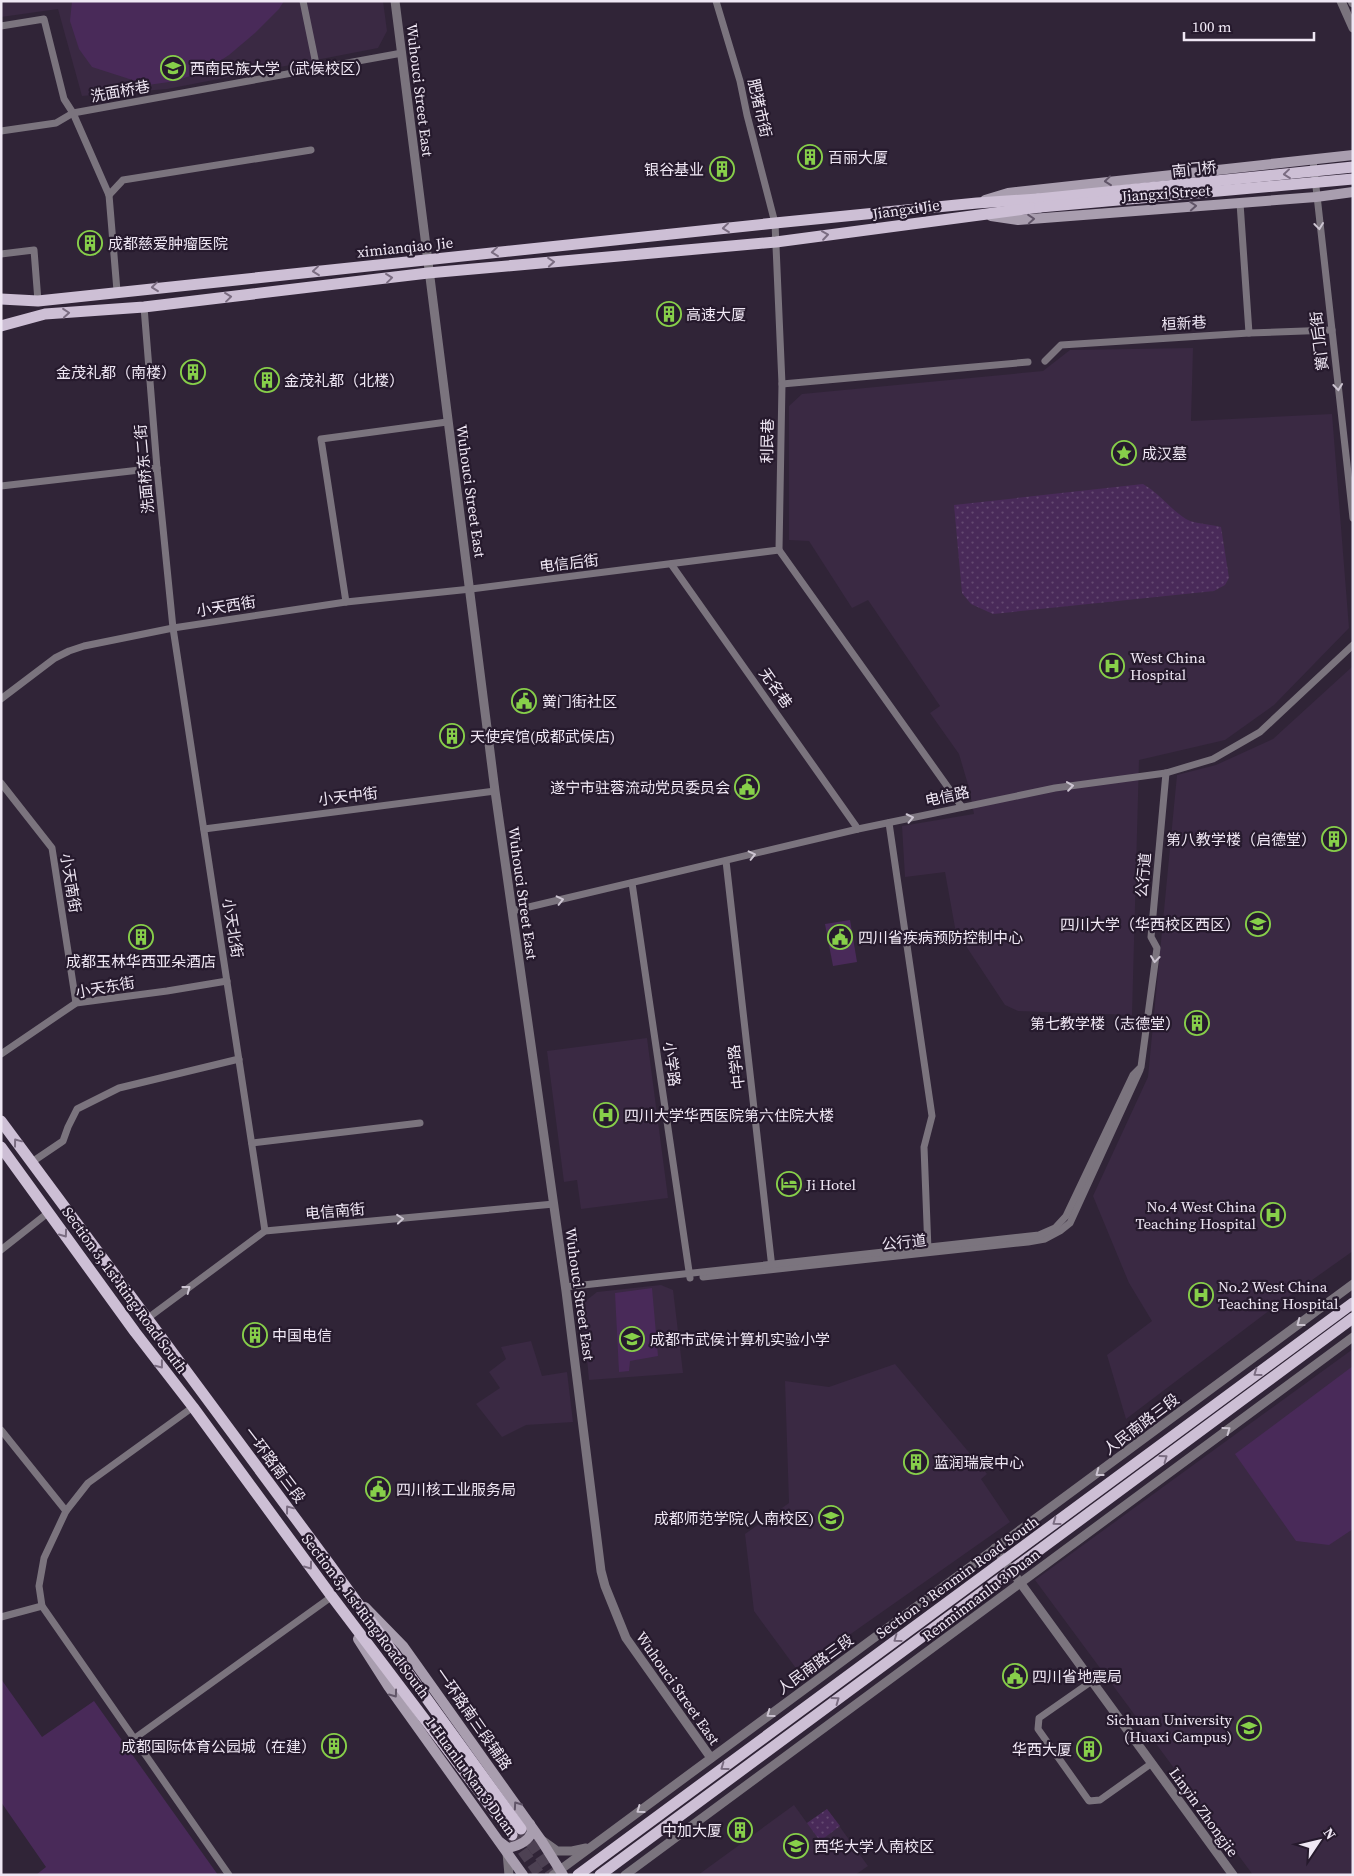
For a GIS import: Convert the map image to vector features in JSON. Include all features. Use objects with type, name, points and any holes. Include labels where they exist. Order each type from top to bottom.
[{"type":"main road","name":"Jiangxi Street","points":[[977,203],[1008,193],[1353,155]]},
{"type":"main road","name":"南门桥","points":[[1039,203],[1353,167]]},
{"type":"main road","name":"南门桥","points":[[1039,203],[1353,179]]},
{"type":"main road","name":"Jiangxi Street","points":[[982,214],[1018,220],[1316,197],[1353,192]]},
{"type":"main road","name":"Jiangxi Jie","points":[[775,223],[977,203],[1039,203]]},
{"type":"main road","name":"Jiangxi Jie","points":[[776,242],[982,214],[1039,203]]},
{"type":"main road","name":"ximianqiao Jie","points":[[1,305],[117,291],[775,223]]},
{"type":"main road","name":"ximianqiao Jie","points":[[1,318],[144,306],[428,273],[776,242]]},
{"type":"main road","name":"ximianqiao Jie","points":[[1,299],[38,301]]},
{"type":"main road","name":"ximianqiao Jie","points":[[1,326],[45,314]]},
{"type":"main road","name":"一环路南三段","points":[[1,1121],[349,1591],[521,1830]]},
{"type":"main road","name":"Section 3, 1st Ring Road South","points":[[1,1147],[135,1332],[193,1407],[329,1597],[521,1830]]},
{"type":"main road","points":[[26,1180],[26,1169],[35,1167]]},
{"type":"main road","name":"Section 3 Renmin Road South","points":[[578,1875],[1353,1303]]},
{"type":"main road","name":"Section 3 Renmin Road South","points":[[600,1875],[1353,1318]]},
{"type":"main road","name":"1 Huanlu Nan 3 Duan","points":[[329,1597],[388,1686],[523,1875]]},
{"type":"main road","points":[[521,1830],[541,1840],[558,1873]]},
{"type":"main road","points":[[499,1841],[508,1848],[524,1842],[530,1837],[532,1832],[521,1830]]},
{"type":"street","points":[[303,1],[317,69]]},
{"type":"street","name":"Wuhouci Street East","points":[[395,1],[447,422],[471,589],[512,912],[566,1289],[601,1571],[626,1638],[711,1758]]},
{"type":"street","name":"肥猪市街","points":[[716,1],[740,80],[747,116],[775,223]]},
{"type":"street","points":[[1341,1],[1353,28]]},
{"type":"street","name":"洗面桥巷","points":[[1,26],[44,19],[64,99],[73,113],[402,53]]},
{"type":"street","points":[[1,131],[56,123],[73,113],[109,195],[117,291]]},
{"type":"street","points":[[109,195],[123,180],[311,150]]},
{"type":"street","name":"黉门后街","points":[[1313,160],[1353,518]]},
{"type":"street","points":[[1240,203],[1249,333]]},
{"type":"street","name":"利民巷","points":[[775,223],[782,384],[779,550]]},
{"type":"street","points":[[1,254],[34,250],[38,301]]},
{"type":"street","name":"洗面桥东二街","points":[[144,306],[157,468],[174,628]]},
{"type":"street","name":"桓新巷","points":[[1045,361],[1061,345],[1249,333],[1332,330]]},
{"type":"street","points":[[782,384],[1028,362]]},
{"type":"street","points":[[346,602],[321,439],[447,422]]},
{"type":"street","points":[[1,486],[157,468]]},
{"type":"street","points":[[671,564],[779,550],[962,807]]},
{"type":"street","name":"电信后街","points":[[471,589],[671,564]]},
{"type":"street","name":"无名巷","points":[[671,564],[858,829]]},
{"type":"street","name":"小天西街","points":[[1,699],[55,658],[84,646],[174,628],[346,602],[471,589]]},
{"type":"street","name":"小天北街","points":[[174,628],[265,1231]]},
{"type":"street","name":"电信路","points":[[512,912],[889,822],[1055,788],[1166,772],[1213,759],[1260,732],[1353,645]]},
{"type":"street","name":"公行道","points":[[566,1289],[1037,1241],[1060,1231],[1070,1223],[1141,1067],[1157,948],[1151,937],[1166,772]]},
{"type":"street","name":"小天南街","points":[[1,783],[52,848],[76,1003]]},
{"type":"street","name":"小天中街","points":[[204,829],[496,791]]},
{"type":"street","points":[[889,822],[932,1116],[924,1147],[928,1251]]},
{"type":"street","name":"中学路","points":[[726,861],[772,1267]]},
{"type":"street","name":"小学路","points":[[632,884],[690,1276]]},
{"type":"street","name":"小天东街","points":[[1,1054],[76,1003],[167,992],[227,981]]},
{"type":"street","points":[[35,1167],[63,1141],[77,1109],[119,1088],[239,1059]]},
{"type":"street","points":[[252,1143],[420,1123]]},
{"type":"street","name":"电信南街","points":[[265,1231],[554,1204]]},
{"type":"street","points":[[1,1250],[49,1212]]},
{"type":"street","points":[[148,1318],[265,1231]]},
{"type":"street","name":"人民南路三段","points":[[558,1873],[589,1848],[1353,1284]]},
{"type":"street","name":"Renminnanlu 3 Duan","points":[[625,1875],[1353,1337]]},
{"type":"street","points":[[193,1407],[88,1483],[66,1511],[44,1558],[39,1586],[42,1606],[229,1875]]},
{"type":"street","points":[[1,1430],[66,1511]]},
{"type":"street","name":"Linyin Zhongjie","points":[[995,1548],[1233,1875]]},
{"type":"street","points":[[135,1738],[329,1597]]},
{"type":"street","points":[[1,1617],[42,1606]]},
{"type":"street","points":[[1092,1681],[1039,1718],[1037,1723],[1038,1729],[1089,1801],[1100,1800],[1152,1763]]},
{"type":"street","points":[[541,1840],[557,1851],[589,1848]]},
{"type":"street","points":[[507,1852],[509,1875]]},
{"type":"shaded area","name":"西南民族大学（武侯校区）","points":[[1,1],[383,1],[387,31],[378,48],[167,89],[82,96],[58,9],[1,17]]},
{"type":"shaded area","points":[[72,1],[284,1],[279,9],[255,33],[229,55],[206,70],[176,81],[148,85],[92,67],[79,49],[70,21]]},
{"type":"shaded area","name":"West China Hospital","points":[[1193,348],[1191,421],[1332,414],[1349,628],[1274,705],[1225,740],[1139,760],[1132,1015],[1018,1011],[1005,1005],[964,943],[958,944],[945,872],[905,877],[902,826],[974,814],[969,788],[959,754],[930,713],[940,706],[868,600],[852,608],[809,541],[789,540],[789,406],[802,394],[1043,371],[1070,350]]},
{"type":"shaded area","points":[[1143,484],[1186,519],[1221,527],[1229,578],[1225,585],[1214,591],[993,614],[971,604],[962,593],[954,505]]},
{"type":"shaded area","name":"四川大学（华西校区西区）","points":[[1353,666],[1353,1251],[1274,1307],[1126,1419],[1107,1355],[1152,1321],[1129,1283],[1093,1196],[1148,1077],[1177,775],[1216,765],[1273,739]]},
{"type":"shaded area","points":[[850,920],[857,962],[833,966],[825,924]]},
{"type":"shaded area","name":"四川大学华西医院第六住院大楼","points":[[647,1038],[668,1198],[581,1209],[577,1180],[564,1182],[547,1051]]},
{"type":"shaded area","name":"成都市武侯计算机实验小学","points":[[661,1285],[673,1290],[683,1373],[589,1380],[582,1304],[597,1292]]},
{"type":"shaded area","points":[[652,1288],[658,1356],[630,1361],[629,1371],[619,1372],[615,1293]]},
{"type":"shaded area","points":[[531,1341],[542,1376],[567,1372],[573,1422],[526,1425],[502,1437],[476,1404],[500,1388],[489,1372],[506,1359],[501,1347]]},
{"type":"shaded area","name":"Sichuan University (Huaxi Campus)","points":[[1353,1349],[1353,1875],[1253,1875],[1035,1580]]},
{"type":"shaded area","points":[[895,1364],[987,1474],[981,1479],[1010,1522],[798,1671],[754,1611],[745,1534],[789,1503],[785,1381],[829,1387]]},
{"type":"shaded area","points":[[1353,1366],[1353,1529],[1329,1545],[1296,1541],[1235,1454]]},
{"type":"shaded area","points":[[1,1679],[42,1737],[94,1701],[218,1875],[36,1875],[46,1867],[1,1802]]},
{"type":"shaded area","name":"西华大学人南校区","points":[[794,1805],[807,1823],[827,1809],[868,1866],[855,1875],[698,1875]]},
{"type":"shaded area","points":[[827,1809],[840,1826],[820,1841],[807,1823]]},
{"type":"tunnel","points":[[521,1829],[553,1875]]},
{"type":"tunnel","points":[[513,1837],[540,1875]]},
{"type":"place","name":"西南民族大学（武侯校区）","points":[[173,68]]},
{"type":"place","name":"百丽大厦","points":[[810,157]]},
{"type":"place","name":"银谷基业","points":[[722,169]]},
{"type":"place","name":"成都慈爱肿瘤医院","points":[[90,243]]},
{"type":"place","name":"高速大厦","points":[[669,314]]},
{"type":"place","name":"金茂礼都（南楼）","points":[[193,372]]},
{"type":"place","name":"金茂礼都（北楼）","points":[[267,380]]},
{"type":"place","name":"成汉墓","points":[[1124,453]]},
{"type":"place","name":"West China Hospital","points":[[1112,666]]},
{"type":"place","name":"黉门街社区","points":[[524,701]]},
{"type":"place","name":"天使宾馆(成都武侯店)","points":[[452,736]]},
{"type":"place","name":"遂宁市驻蓉流动党员委员会","points":[[747,787]]},
{"type":"place","name":"第八教学楼（启德堂）","points":[[1334,839]]},
{"type":"place","name":"四川大学（华西校区西区）","points":[[1258,924]]},
{"type":"place","name":"成都玉林华西亚朵酒店","points":[[141,937]]},
{"type":"place","name":"四川省疾病预防控制中心","points":[[840,937]]},
{"type":"place","name":"第七教学楼（志德堂）","points":[[1197,1023]]},
{"type":"place","name":"四川大学华西医院第六住院大楼","points":[[606,1115]]},
{"type":"place","name":"Ji Hotel","points":[[789,1184]]},
{"type":"place","name":"No.4 West China Teaching Hospital","points":[[1273,1215]]},
{"type":"place","name":"No.2 West China Teaching Hospital","points":[[1201,1295]]},
{"type":"place","name":"中国电信","points":[[255,1335]]},
{"type":"place","name":"成都市武侯计算机实验小学","points":[[632,1339]]},
{"type":"place","name":"蓝润瑞宸中心","points":[[916,1462]]},
{"type":"place","name":"四川核工业服务局","points":[[378,1489]]},
{"type":"place","name":"成都师范学院(人南校区)","points":[[831,1518]]},
{"type":"place","name":"四川省地震局","points":[[1015,1676]]},
{"type":"place","name":"Sichuan University (Huaxi Campus)","points":[[1249,1728]]},
{"type":"place","name":"成都国际体育公园城（在建）","points":[[334,1746]]},
{"type":"place","name":"华西大厦","points":[[1089,1749]]},
{"type":"place","name":"中加大厦","points":[[740,1830]]},
{"type":"place","name":"西华大学人南校区","points":[[796,1846]]}]
